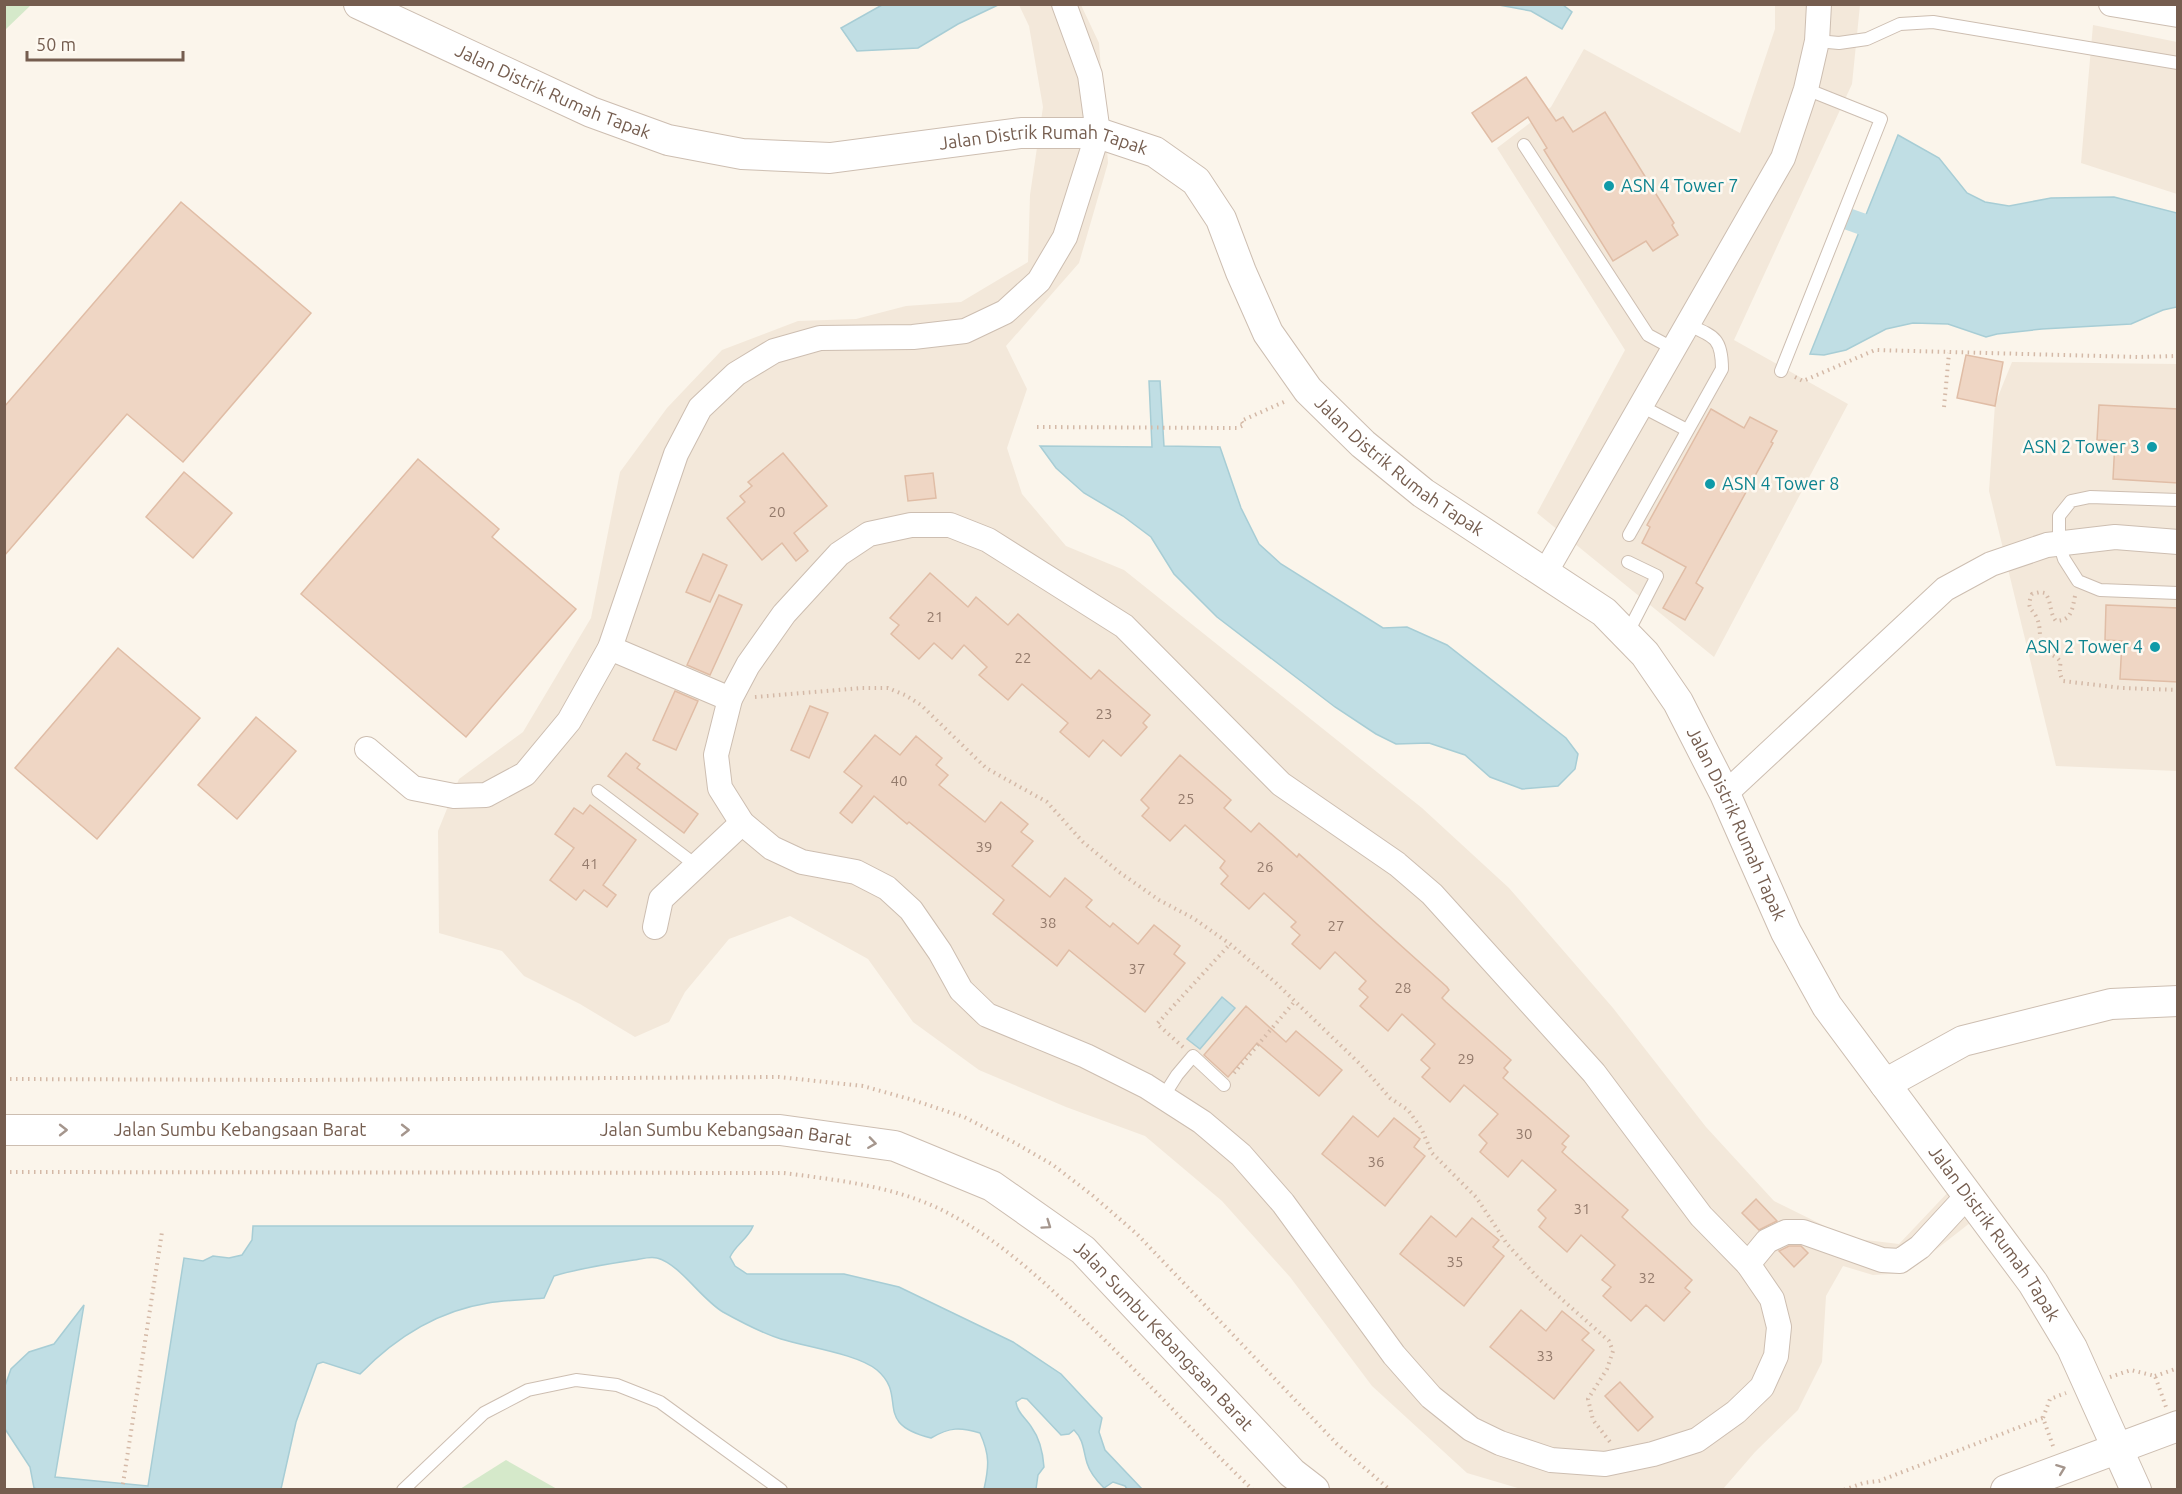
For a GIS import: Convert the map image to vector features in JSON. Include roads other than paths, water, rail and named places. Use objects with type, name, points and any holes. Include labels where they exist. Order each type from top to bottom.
[{"type":"street","name":"Jalan Distrik Rumah Tapak","points":[[359,4],[591,112],[668,140],[742,154],[830,158],[1021,133],[1098,133],[1155,152],[1196,181],[1221,219],[1268,333],[1308,390],[1363,444],[1423,493],[1604,612],[1645,654],[1678,702],[1725,794],[1786,932],[1827,1006],[2032,1283],[2072,1348],[2136,1490]]},
{"type":"street","points":[[367,749],[413,788],[454,796],[486,795],[525,774],[569,721],[609,648],[675,454],[700,408],[736,374],[774,351],[820,338],[913,337],[964,331],[1005,312],[1039,281],[1065,237],[1098,133],[1090,75],[1064,4]]},
{"type":"street","points":[[1545,573],[1783,158],[1806,90],[1816,41],[1819,4]]},
{"type":"street","points":[[2111,4],[2178,15]]},
{"type":"street","points":[[912,525],[950,525],[988,540],[1124,626],[1281,784],[1397,864],[1432,894],[1594,1073],[1701,1216],[1748,1264],[1773,1299],[1779,1327],[1776,1356],[1762,1388],[1736,1412],[1697,1440],[1653,1454],[1605,1464],[1551,1460],[1500,1443],[1471,1429],[1431,1397],[1394,1355],[1282,1203],[1241,1155],[1202,1122],[1146,1086],[1086,1056],[987,1015],[961,990],[940,952],[911,910],[887,888],[856,872],[802,861],[772,848],[742,823],[720,788],[716,755],[730,699],[748,665],[784,614],[839,554],[869,534],[912,525]]},
{"type":"street","points":[[1725,794],[1945,590],[1992,564],[2047,545],[2115,537],[2178,542]]},
{"type":"street","points":[[609,648],[730,699]]},
{"type":"street","points":[[655,927],[661,899],[742,823]]},
{"type":"street","points":[[1885,1084],[1963,1041],[2110,1004],[2178,1001]]},
{"type":"street","name":"Jalan Sumbu Kebangsaan Barat","points":[[4,1130],[780,1130],[895,1146],[992,1186],[1083,1250],[1292,1473],[1314,1490]]},
{"type":"street","points":[[1748,1264],[1767,1241],[1786,1232],[1803,1232],[1882,1260],[1900,1261],[1920,1247],[1968,1195]]},
{"type":"street","points":[[2006,1490],[2178,1426]]},
{"type":"lane","points":[[1816,41],[1839,43],[1867,39],[1900,24],[1933,22],[2178,63]]},
{"type":"lane","points":[[1781,371],[1881,119],[1806,90]]},
{"type":"lane","points":[[1524,145],[1648,335],[1674,349]]},
{"type":"lane","points":[[1629,535],[1722,369],[1722,352],[1713,336],[1688,325]]},
{"type":"lane","points":[[1641,406],[1687,430]]},
{"type":"lane","points":[[2178,500],[2090,497],[2071,501],[2059,516],[2059,543],[2064,560],[2078,581],[2100,590],[2178,592]]},
{"type":"lane","points":[[1627,635],[1657,576],[1628,562]]},
{"type":"lane","points":[[598,791],[697,866]]},
{"type":"lane","points":[[1163,1097],[1193,1056],[1224,1085]]},
{"type":"lane","points":[[403,1490],[484,1413],[528,1390],[576,1380],[617,1386],[660,1402],[781,1490]]},
{"type":"water","points":[[882,5],[998,5],[958,24],[918,48],[857,51],[841,28]]},
{"type":"water","points":[[1499,5],[1563,5],[1572,12],[1562,29],[1531,11]]},
{"type":"water","points":[[1898,135],[1939,158],[1967,193],[1985,202],[2009,206],[2051,198],[2114,197],[2177,213],[2177,307],[2163,310],[2131,324],[2042,329],[1986,337],[1948,324],[1913,323],[1886,329],[1846,350],[1824,355],[1810,354]]},
{"type":"water","points":[[1149,381],[1160,381],[1164,446],[1220,447],[1241,508],[1259,544],[1281,564],[1383,628],[1407,627],[1447,645],[1566,738],[1578,754],[1575,769],[1558,786],[1522,789],[1490,777],[1465,755],[1429,743],[1396,744],[1376,734],[1335,707],[1217,617],[1174,574],[1151,537],[1123,516],[1084,493],[1056,468],[1040,446],[1152,447]]},
{"type":"water","points":[[1222,997],[1235,1008],[1200,1049],[1187,1039]]},
{"type":"water","points":[[253,1226],[753,1226],[730,1257],[735,1266],[747,1274],[844,1274],[899,1287],[1013,1342],[1061,1374],[1102,1418],[1099,1432],[1105,1450],[1142,1489],[1127,1489],[1113,1482],[1104,1488],[1090,1470],[1081,1441],[1074,1430],[1069,1434],[1061,1435],[1027,1399],[1022,1398],[1016,1402],[1017,1406],[1035,1432],[1043,1457],[1044,1467],[1038,1475],[1036,1489],[984,1489],[988,1461],[980,1433],[955,1429],[931,1438],[913,1432],[902,1425],[896,1417],[886,1380],[877,1370],[858,1360],[781,1339],[744,1323],[715,1306],[674,1267],[651,1257],[594,1266],[554,1276],[544,1298],[488,1303],[452,1312],[418,1328],[403,1338],[360,1374],[323,1362],[317,1364],[296,1422],[281,1489],[40,1490],[34,1488],[30,1467],[5,1429],[5,1386],[11,1369],[29,1352],[54,1344],[84,1305],[55,1477],[148,1486],[184,1258],[203,1261],[213,1256],[229,1258],[242,1255],[252,1240]]},
{"type":"waterway","points":[[1848,219],[1862,224]]},
{"type":"place","name":"ASN 4 Tower 7","points":[[1609,186]]},
{"type":"place","name":"ASN 2 Tower 3","points":[[2152,447]]},
{"type":"place","name":"ASN 4 Tower 8","points":[[1710,484]]},
{"type":"place","name":"ASN 2 Tower 4","points":[[2155,647]]}]
